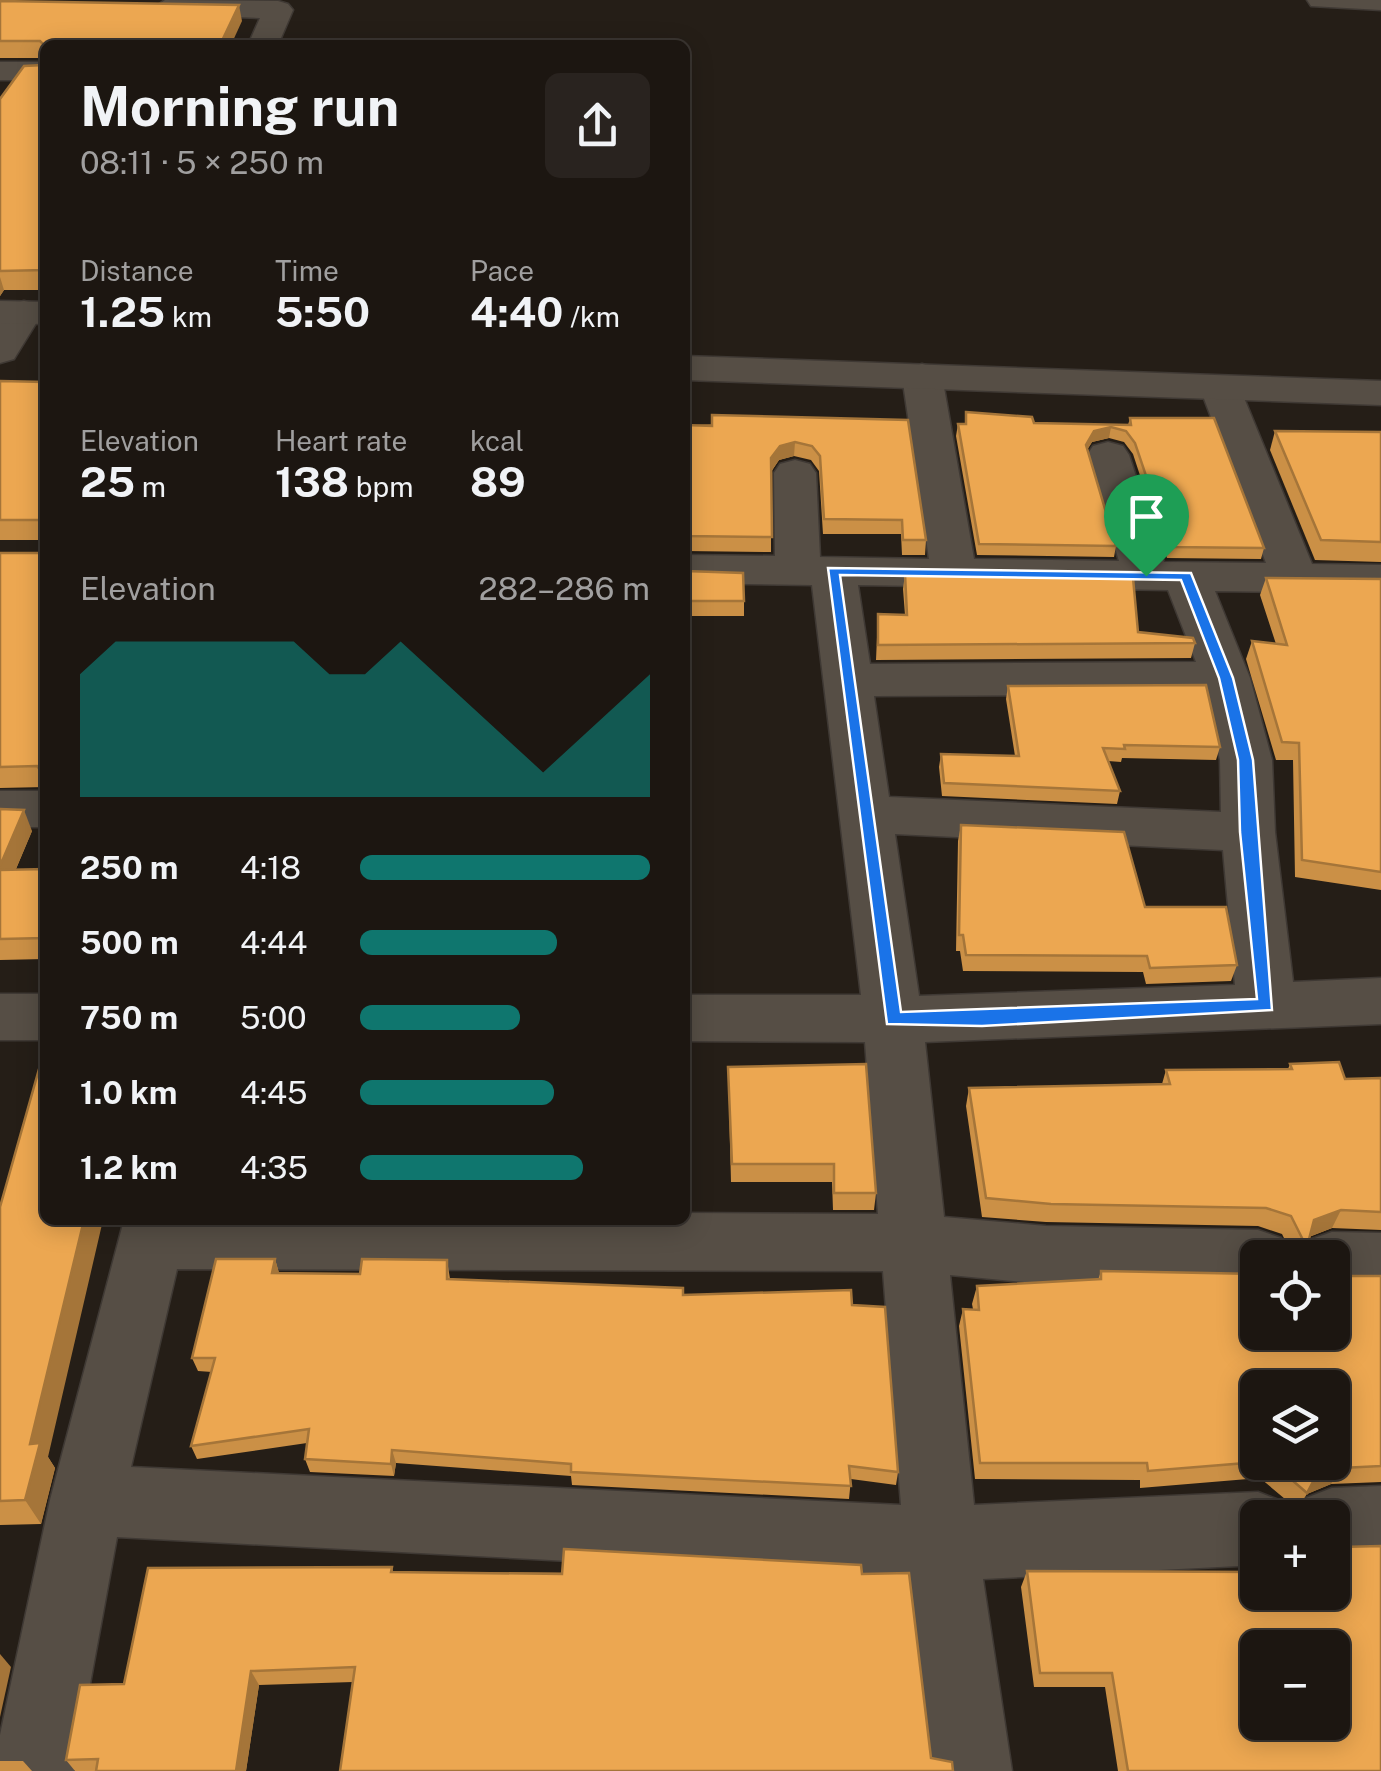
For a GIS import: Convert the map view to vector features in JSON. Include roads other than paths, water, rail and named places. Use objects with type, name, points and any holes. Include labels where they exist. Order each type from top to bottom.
[{"type":"street","points":[[1322,0],[1381,2]]},
{"type":"street","points":[[139,7],[280,5],[265,40]]},
{"type":"street","points":[[0,71],[40,72]]},
{"type":"street","points":[[0,351],[23,312]]},
{"type":"street","points":[[690,368],[1381,393]]},
{"type":"street","points":[[922,376],[954,573]]},
{"type":"street","points":[[1220,388],[1294,578]]},
{"type":"street","points":[[1108,455],[1166,576],[1226,678],[1246,760],[1248,832],[1266,1006]]},
{"type":"street","points":[[795,473],[816,570],[848,680],[893,1019],[942,1544],[970,1771]]},
{"type":"street","points":[[690,569],[1381,579]]},
{"type":"street","points":[[848,680],[1226,678]]},
{"type":"street","points":[[0,809],[40,809]]},
{"type":"street","points":[[865,814],[1248,832]]},
{"type":"street","points":[[690,1018],[982,1019],[1381,1001]]},
{"type":"street","points":[[0,1017],[40,1017]]},
{"type":"street","points":[[33,1771],[87,1500],[154,1230],[914,1243],[1046,1255],[1240,1259]]},
{"type":"street","points":[[1350,1261],[1381,1262]]},
{"type":"street","points":[[87,1500],[942,1544],[1240,1529]]},
{"type":"street","points":[[1350,1523],[1381,1522]]}]
